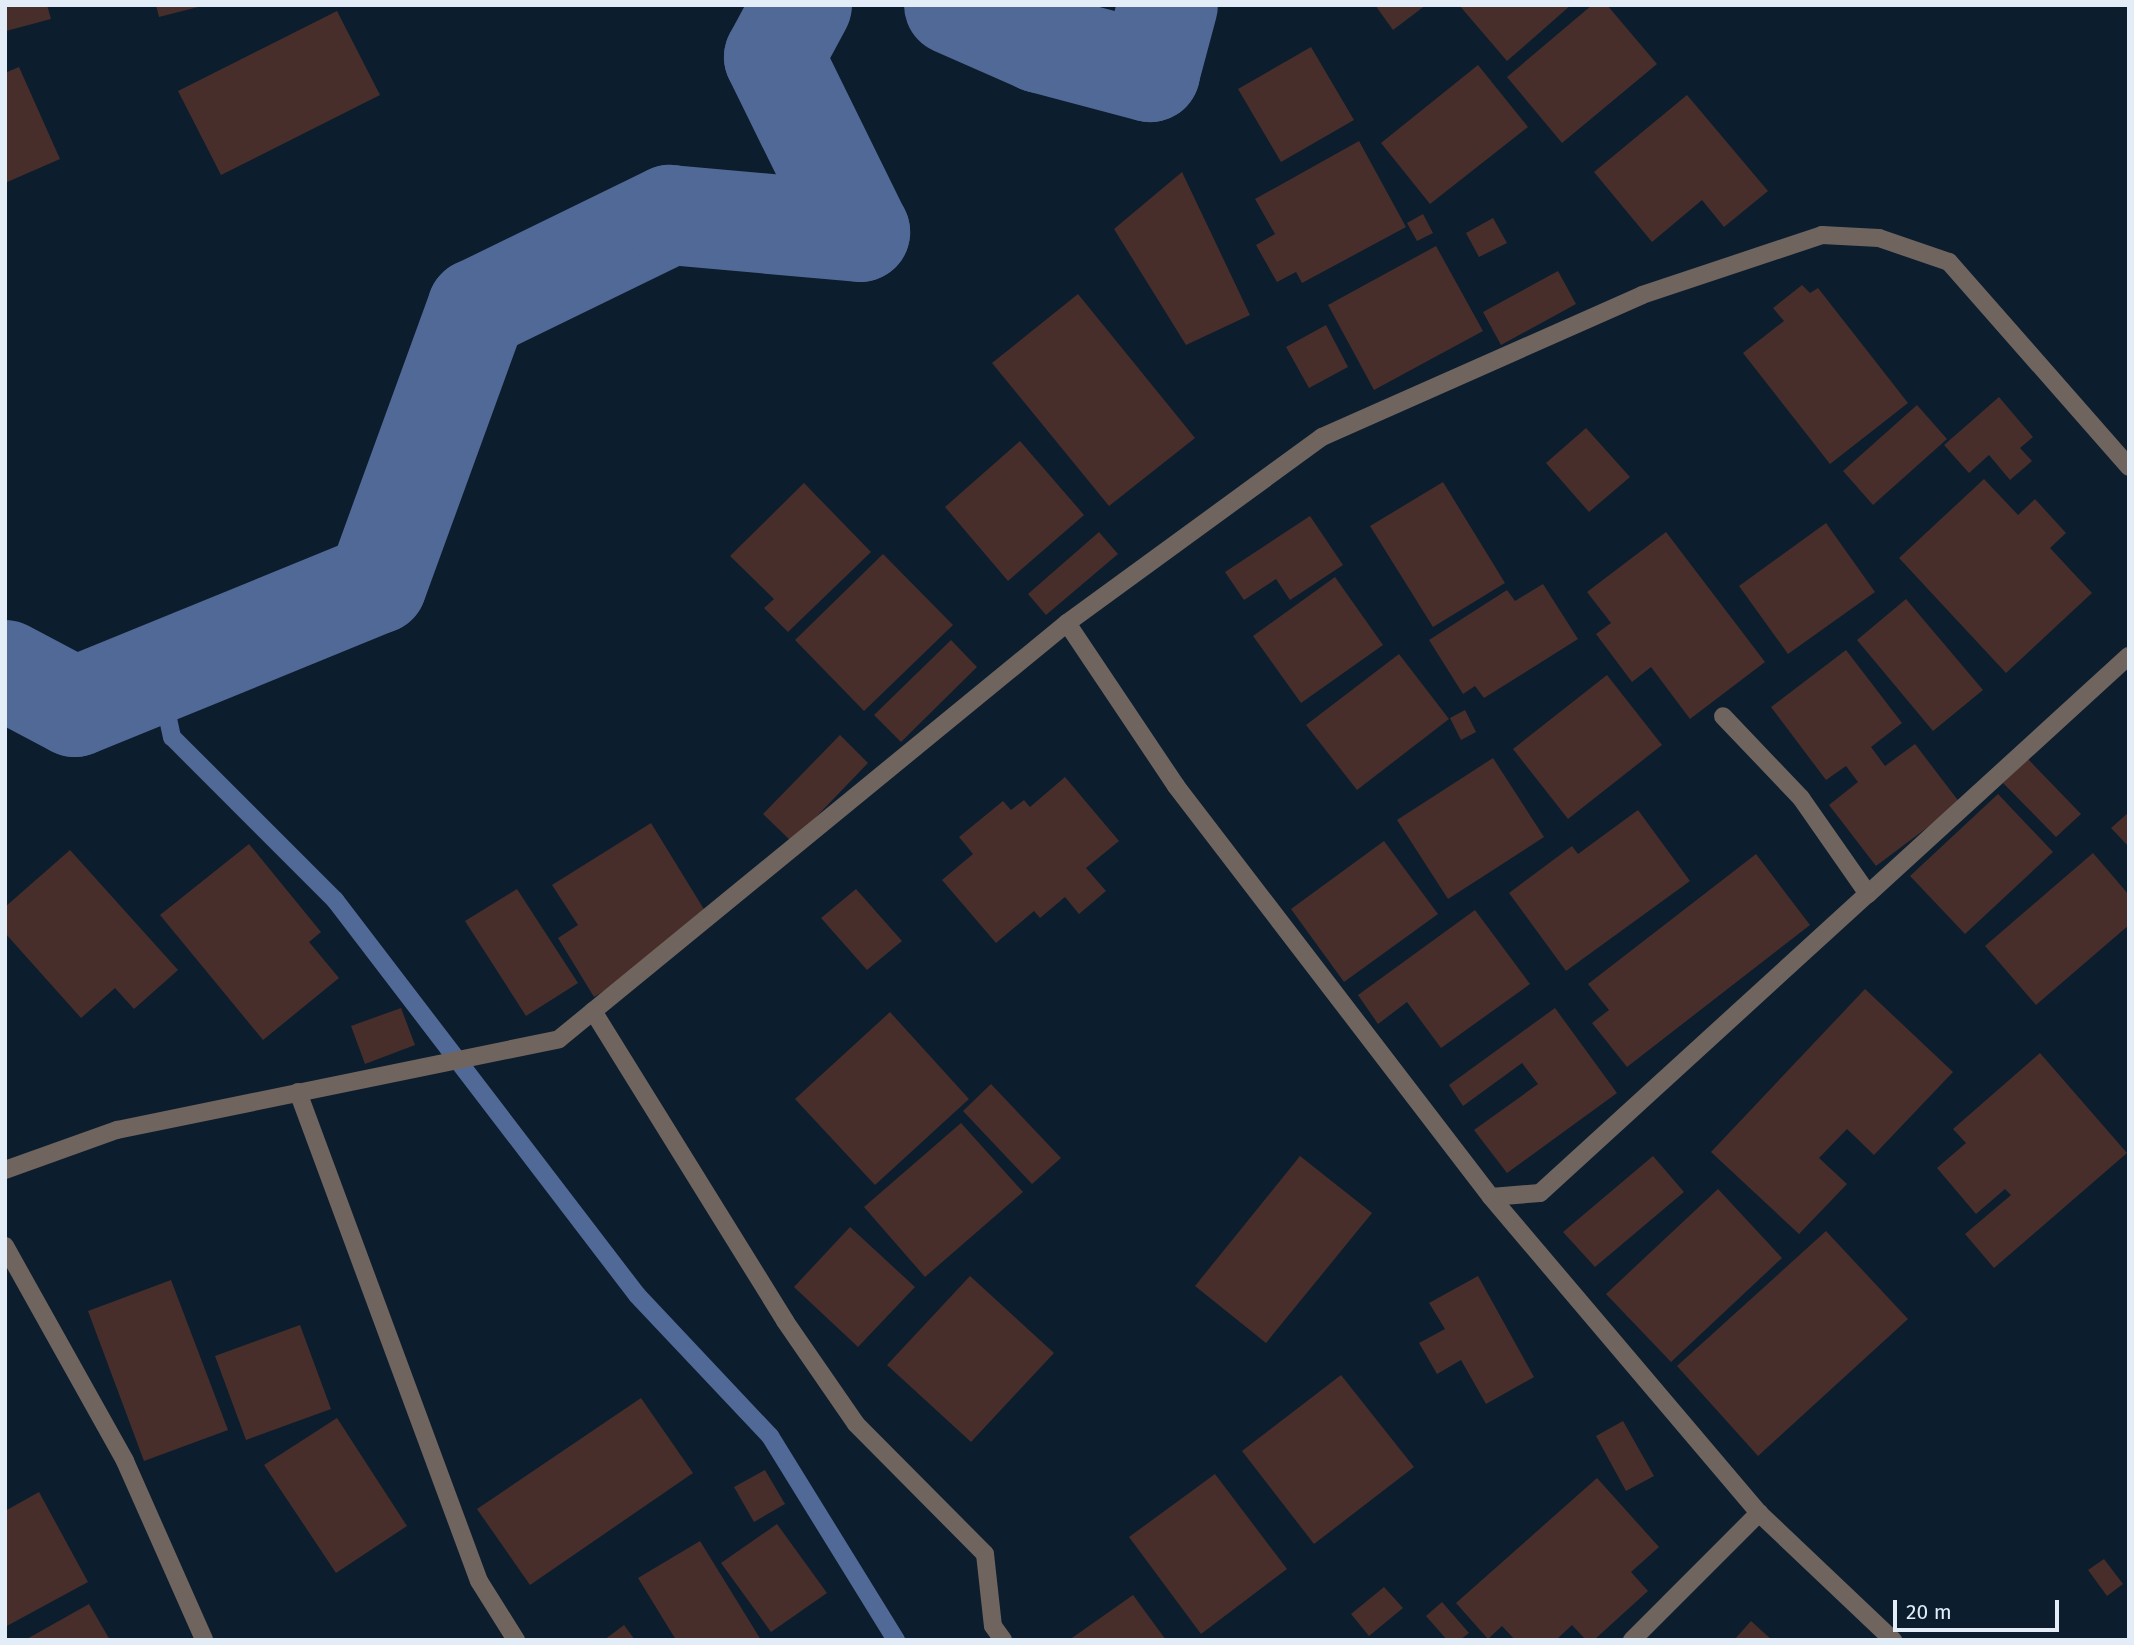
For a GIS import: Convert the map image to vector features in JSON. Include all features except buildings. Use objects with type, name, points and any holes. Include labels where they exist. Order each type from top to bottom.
[{"type":"street","points":[[5,1170],[117,1130],[559,1039],[1068,623],[1322,437],[1642,295],[1822,235],[1879,238],[1950,262],[2129,467]]},
{"type":"street","points":[[1068,623],[1176,786],[1491,1197],[1759,1513],[1893,1640]]},
{"type":"street","points":[[1491,1197],[1540,1193],[2129,656]]},
{"type":"street","points":[[1723,716],[1801,798],[1868,894]]},
{"type":"street","points":[[593,1011],[785,1321],[856,1424],[985,1555],[993,1626],[1003,1640]]},
{"type":"street","points":[[298,1092],[479,1581],[516,1640]]},
{"type":"street","points":[[5,1246],[125,1461],[204,1639]]},
{"type":"street","points":[[1632,1640],[1759,1513]]},
{"type":"waterway","points":[[5,670],[75,707],[377,584],[477,309],[670,215],[860,232],[774,57],[802,5]]},
{"type":"waterway","points":[[954,5],[1040,43],[1150,72],[1168,5]]},
{"type":"waterway","points":[[158,673],[172,737],[335,900],[637,1295],[770,1436],[896,1640]]}]
